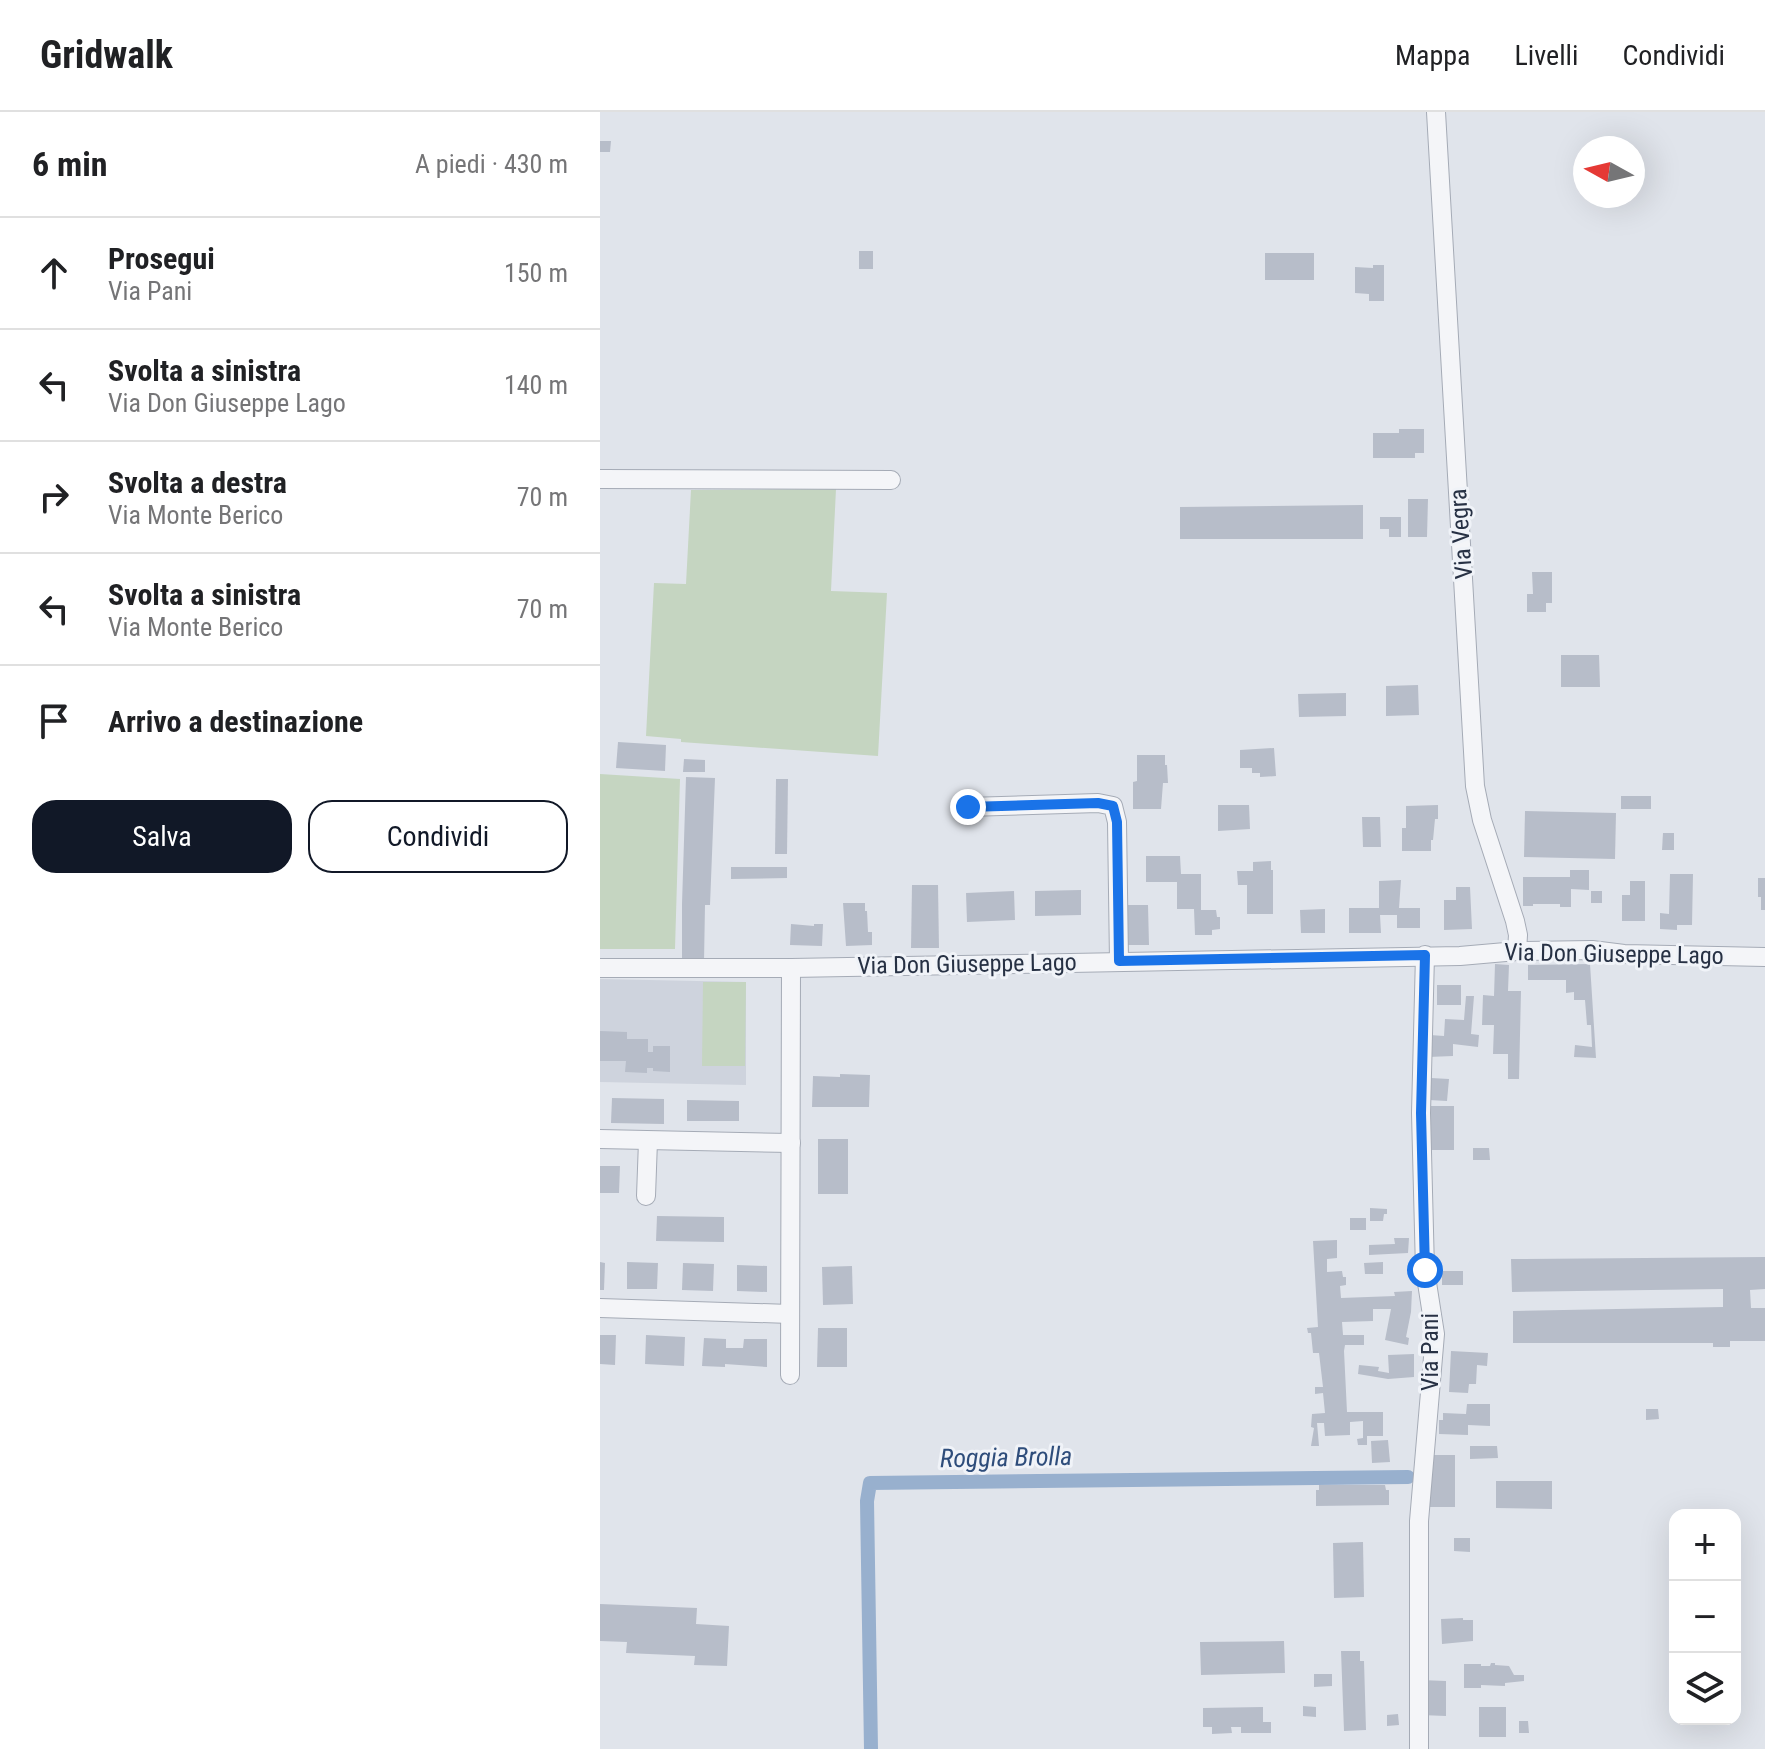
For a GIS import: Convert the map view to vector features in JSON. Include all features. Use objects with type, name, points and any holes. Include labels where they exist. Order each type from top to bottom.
[{"type":"street","name":"Via Vegra","points":[[1436,112],[1475,786],[1482,820],[1515,921],[1517,951]]},
{"type":"street","points":[[600,479],[891,480]]},
{"type":"street","points":[[968,807],[1098,803],[1113,806],[1117,822],[1119,961]]},
{"type":"street","name":"Via Don Giuseppe Lago","points":[[600,968],[791,968],[1460,956],[1517,951],[1592,950],[1624,954],[1765,957]]},
{"type":"street","name":"Via Pani","points":[[1419,1749],[1419,1521],[1435,1334],[1425,1270],[1421,1113],[1425,955]]},
{"type":"street","points":[[790,1375],[791,968]]},
{"type":"street","points":[[600,1139],[791,1143]]},
{"type":"street","points":[[646,1196],[648,1141]]},
{"type":"street","points":[[600,1308],[790,1314]]},
{"type":"shaded area","points":[[600,979],[746,982],[746,1085],[600,1082]]},
{"type":"green space","points":[[836,489],[831,591],[887,593],[878,756],[681,742],[681,739],[646,736],[654,583],[686,584],[691,490]]},
{"type":"green space","points":[[600,774],[680,779],[675,949],[600,949]]},
{"type":"green space","points":[[703,982],[746,982],[745,1066],[702,1066]]},
{"type":"building","points":[[600,141],[611,141],[610,152],[600,152]]},
{"type":"building","points":[[859,251],[873,251],[873,269],[859,269]]},
{"type":"building","points":[[1265,253],[1314,253],[1314,280],[1265,280]]},
{"type":"building","points":[[1373,265],[1384,265],[1384,301],[1369,301],[1369,294],[1355,293],[1355,267],[1373,268]]},
{"type":"building","points":[[1399,429],[1424,429],[1424,453],[1415,453],[1415,458],[1373,458],[1373,433],[1399,433]]},
{"type":"building","points":[[1408,499],[1428,499],[1427,537],[1408,537]]},
{"type":"building","points":[[1363,505],[1363,539],[1180,539],[1180,507]]},
{"type":"building","points":[[1380,517],[1401,517],[1401,537],[1389,537],[1389,529],[1380,529]]},
{"type":"building","points":[[1532,572],[1552,572],[1552,603],[1546,603],[1546,612],[1527,612],[1527,594],[1533,594]]},
{"type":"building","points":[[1561,655],[1599,655],[1600,687],[1561,687]]},
{"type":"building","points":[[1418,685],[1419,715],[1386,716],[1386,686]]},
{"type":"building","points":[[1346,693],[1346,716],[1299,717],[1298,694]]},
{"type":"building","points":[[618,742],[666,745],[665,771],[616,768]]},
{"type":"building","points":[[1274,748],[1276,776],[1260,777],[1260,773],[1252,773],[1252,768],[1240,768],[1240,750]]},
{"type":"building","points":[[1137,755],[1165,755],[1168,783],[1163,783],[1161,809],[1133,809]]},
{"type":"building","points":[[684,759],[705,760],[705,772],[683,772]]},
{"type":"building","points":[[686,777],[715,778],[710,905],[705,905],[704,962],[682,962]]},
{"type":"building","points":[[776,779],[788,779],[787,854],[775,854]]},
{"type":"building","points":[[1621,796],[1651,796],[1651,809],[1621,809]]},
{"type":"building","points":[[1218,805],[1249,805],[1250,829],[1218,831]]},
{"type":"building","points":[[1438,805],[1431,851],[1402,851],[1406,806]]},
{"type":"building","points":[[1525,811],[1616,813],[1615,859],[1524,857]]},
{"type":"building","points":[[1362,817],[1380,817],[1381,847],[1363,847]]},
{"type":"building","points":[[1663,833],[1674,833],[1674,850],[1662,850]]},
{"type":"building","points":[[1146,856],[1180,856],[1181,874],[1201,874],[1201,910],[1216,910],[1217,917],[1220,917],[1220,929],[1212,930],[1212,935],[1195,935],[1194,909],[1177,909],[1177,882],[1146,882]]},
{"type":"building","points":[[1271,861],[1273,914],[1247,914],[1247,885],[1238,885],[1237,871],[1253,871],[1253,862]]},
{"type":"building","points":[[731,867],[787,867],[787,878],[731,879]]},
{"type":"building","points":[[1570,870],[1589,870],[1589,890],[1571,889],[1571,907],[1560,907],[1560,904],[1523,906],[1523,877],[1570,877]]},
{"type":"building","points":[[1670,874],[1693,874],[1692,925],[1677,925],[1677,930],[1660,929],[1660,913],[1669,914]]},
{"type":"building","points":[[1758,878],[1765,878],[1765,910],[1761,910],[1761,897],[1758,897]]},
{"type":"building","points":[[1401,880],[1399,908],[1420,908],[1420,928],[1397,928],[1397,915],[1380,915],[1381,933],[1349,933],[1349,908],[1379,908],[1379,881]]},
{"type":"building","points":[[1630,881],[1645,881],[1645,921],[1622,921],[1622,895],[1630,895]]},
{"type":"building","points":[[912,885],[938,885],[939,948],[911,948]]},
{"type":"building","points":[[1456,887],[1470,887],[1472,929],[1444,930],[1444,900],[1456,900]]},
{"type":"building","points":[[1081,890],[1081,915],[1035,916],[1035,891]]},
{"type":"building","points":[[1014,891],[1015,920],[967,922],[966,893]]},
{"type":"building","points":[[1591,891],[1602,891],[1602,903],[1591,903]]},
{"type":"building","points":[[843,903],[865,903],[872,945],[846,946]]},
{"type":"building","points":[[1127,905],[1148,905],[1149,945],[1128,945]]},
{"type":"building","points":[[1325,909],[1325,933],[1301,933],[1300,910]]},
{"type":"building","points":[[791,924],[823,924],[822,946],[790,945]]},
{"type":"building","points":[[1495,964],[1509,965],[1508,991],[1521,991],[1519,1079],[1508,1079],[1508,1054],[1493,1054],[1494,1025],[1482,1025],[1483,995],[1494,996]]},
{"type":"building","points":[[1590,964],[1596,1058],[1574,1057],[1575,1045],[1592,1047],[1585,1000],[1574,1000],[1574,992],[1566,993],[1566,980],[1528,980],[1528,965]]},
{"type":"building","points":[[1437,985],[1461,985],[1461,1005],[1437,1005]]},
{"type":"building","points":[[1466,996],[1474,996],[1471,1034],[1479,1035],[1478,1047],[1453,1044],[1453,1056],[1428,1057],[1430,1035],[1444,1036],[1445,1019],[1464,1020]]},
{"type":"building","points":[[600,1031],[627,1032],[627,1039],[648,1039],[648,1052],[653,1052],[653,1046],[670,1046],[670,1072],[647,1068],[647,1073],[625,1072],[626,1061],[600,1061]]},
{"type":"building","points":[[840,1074],[870,1075],[869,1107],[812,1107],[813,1076],[840,1077]]},
{"type":"building","points":[[1431,1078],[1449,1079],[1447,1101],[1429,1100]]},
{"type":"building","points":[[612,1098],[664,1099],[664,1124],[611,1123]]},
{"type":"building","points":[[687,1100],[739,1101],[739,1121],[687,1121]]},
{"type":"building","points":[[1429,1106],[1454,1106],[1454,1150],[1429,1150]]},
{"type":"building","points":[[818,1139],[848,1139],[848,1194],[818,1194]]},
{"type":"building","points":[[1473,1148],[1489,1148],[1490,1160],[1473,1160]]},
{"type":"building","points":[[600,1166],[620,1166],[619,1193],[600,1193]]},
{"type":"building","points":[[1370,1208],[1387,1209],[1383,1221],[1370,1221]]},
{"type":"building","points":[[657,1216],[724,1217],[724,1242],[656,1241]]},
{"type":"building","points":[[1350,1218],[1366,1218],[1366,1230],[1350,1230]]},
{"type":"building","points":[[1394,1238],[1409,1238],[1408,1253],[1369,1255],[1369,1245],[1395,1244]]},
{"type":"building","points":[[1337,1240],[1337,1258],[1327,1259],[1327,1272],[1342,1271],[1343,1277],[1346,1277],[1346,1285],[1340,1286],[1341,1298],[1395,1296],[1394,1292],[1412,1291],[1406,1337],[1409,1338],[1408,1345],[1385,1340],[1391,1309],[1373,1309],[1373,1321],[1342,1322],[1343,1335],[1364,1335],[1364,1345],[1345,1345],[1347,1412],[1383,1412],[1383,1436],[1367,1436],[1367,1445],[1358,1445],[1357,1439],[1363,1438],[1363,1421],[1350,1422],[1350,1435],[1325,1436],[1324,1423],[1317,1423],[1319,1446],[1311,1446],[1314,1428],[1311,1427],[1312,1414],[1325,1413],[1323,1393],[1315,1394],[1315,1387],[1323,1387],[1319,1353],[1313,1353],[1311,1333],[1307,1328],[1318,1327],[1313,1241]]},
{"type":"building","points":[[1765,1257],[1765,1289],[1750,1290],[1751,1308],[1765,1308],[1765,1341],[1730,1341],[1730,1347],[1713,1347],[1713,1343],[1513,1343],[1513,1311],[1723,1307],[1723,1289],[1512,1292],[1511,1259]]},
{"type":"building","points":[[600,1262],[605,1263],[604,1290],[600,1290]]},
{"type":"building","points":[[627,1262],[658,1263],[657,1289],[627,1289]]},
{"type":"building","points":[[1383,1262],[1383,1274],[1365,1274],[1364,1263]]},
{"type":"building","points":[[683,1263],[714,1264],[713,1291],[682,1290]]},
{"type":"building","points":[[737,1265],[767,1266],[767,1292],[737,1291]]},
{"type":"building","points":[[852,1266],[853,1304],[823,1305],[822,1267]]},
{"type":"building","points":[[1442,1271],[1463,1271],[1463,1285],[1442,1285]]},
{"type":"building","points":[[818,1328],[847,1328],[847,1367],[817,1367]]},
{"type":"building","points":[[600,1335],[616,1335],[615,1365],[600,1364]]},
{"type":"building","points":[[646,1335],[685,1337],[684,1366],[645,1364]]},
{"type":"building","points":[[704,1338],[726,1339],[726,1348],[743,1348],[744,1339],[767,1339],[767,1367],[702,1366]]},
{"type":"building","points":[[1451,1351],[1488,1353],[1487,1366],[1477,1365],[1476,1384],[1469,1384],[1468,1393],[1449,1392]]},
{"type":"building","points":[[1414,1354],[1414,1377],[1388,1379],[1358,1374],[1359,1365],[1379,1367],[1378,1371],[1389,1373],[1388,1355]]},
{"type":"building","points":[[1467,1404],[1490,1404],[1490,1426],[1468,1425],[1468,1435],[1439,1434],[1439,1420],[1443,1420],[1443,1413],[1466,1414]]},
{"type":"building","points":[[1646,1409],[1658,1409],[1659,1419],[1646,1420]]},
{"type":"building","points":[[1388,1440],[1390,1462],[1372,1463],[1371,1441]]},
{"type":"building","points":[[1470,1446],[1497,1446],[1498,1458],[1470,1459]]},
{"type":"building","points":[[1428,1455],[1455,1455],[1455,1507],[1430,1507]]},
{"type":"building","points":[[1496,1481],[1552,1481],[1552,1509],[1496,1508]]},
{"type":"building","points":[[1319,1485],[1385,1485],[1389,1490],[1389,1505],[1316,1506]]},
{"type":"building","points":[[1454,1538],[1470,1538],[1470,1552],[1454,1551]]},
{"type":"building","points":[[1363,1542],[1364,1597],[1334,1598],[1333,1543]]},
{"type":"building","points":[[600,1604],[697,1608],[696,1624],[729,1626],[727,1666],[694,1665],[695,1656],[626,1653],[627,1642],[600,1641]]},
{"type":"building","points":[[1441,1619],[1473,1620],[1473,1641],[1442,1644]]},
{"type":"building","points":[[1284,1641],[1285,1673],[1201,1675],[1200,1642]]},
{"type":"building","points":[[1341,1651],[1360,1651],[1360,1661],[1364,1661],[1366,1730],[1344,1731]]},
{"type":"building","points":[[1491,1663],[1509,1666],[1514,1675],[1524,1675],[1524,1681],[1505,1683],[1505,1686],[1464,1688],[1464,1664],[1490,1666]]},
{"type":"building","points":[[1314,1674],[1332,1674],[1332,1686],[1314,1687]]},
{"type":"building","points":[[1421,1680],[1446,1681],[1446,1716],[1421,1715]]},
{"type":"building","points":[[1303,1706],[1316,1707],[1316,1717],[1303,1716]]},
{"type":"building","points":[[1263,1707],[1263,1722],[1271,1722],[1271,1733],[1241,1733],[1241,1727],[1231,1727],[1232,1733],[1212,1734],[1212,1727],[1203,1727],[1203,1708]]},
{"type":"building","points":[[1479,1707],[1506,1707],[1506,1737],[1479,1737]]},
{"type":"building","points":[[1398,1714],[1399,1725],[1387,1726],[1387,1715]]},
{"type":"building","points":[[1519,1721],[1528,1721],[1529,1733],[1519,1733]]},
{"type":"waterway","name":"Roggia Brolla","points":[[871,1749],[867,1501],[870,1483],[1408,1477]]},
{"type":"route","points":[[968,807],[1098,803],[1113,806],[1117,822],[1119,961],[1425,955],[1421,1113],[1425,1270]]}]
